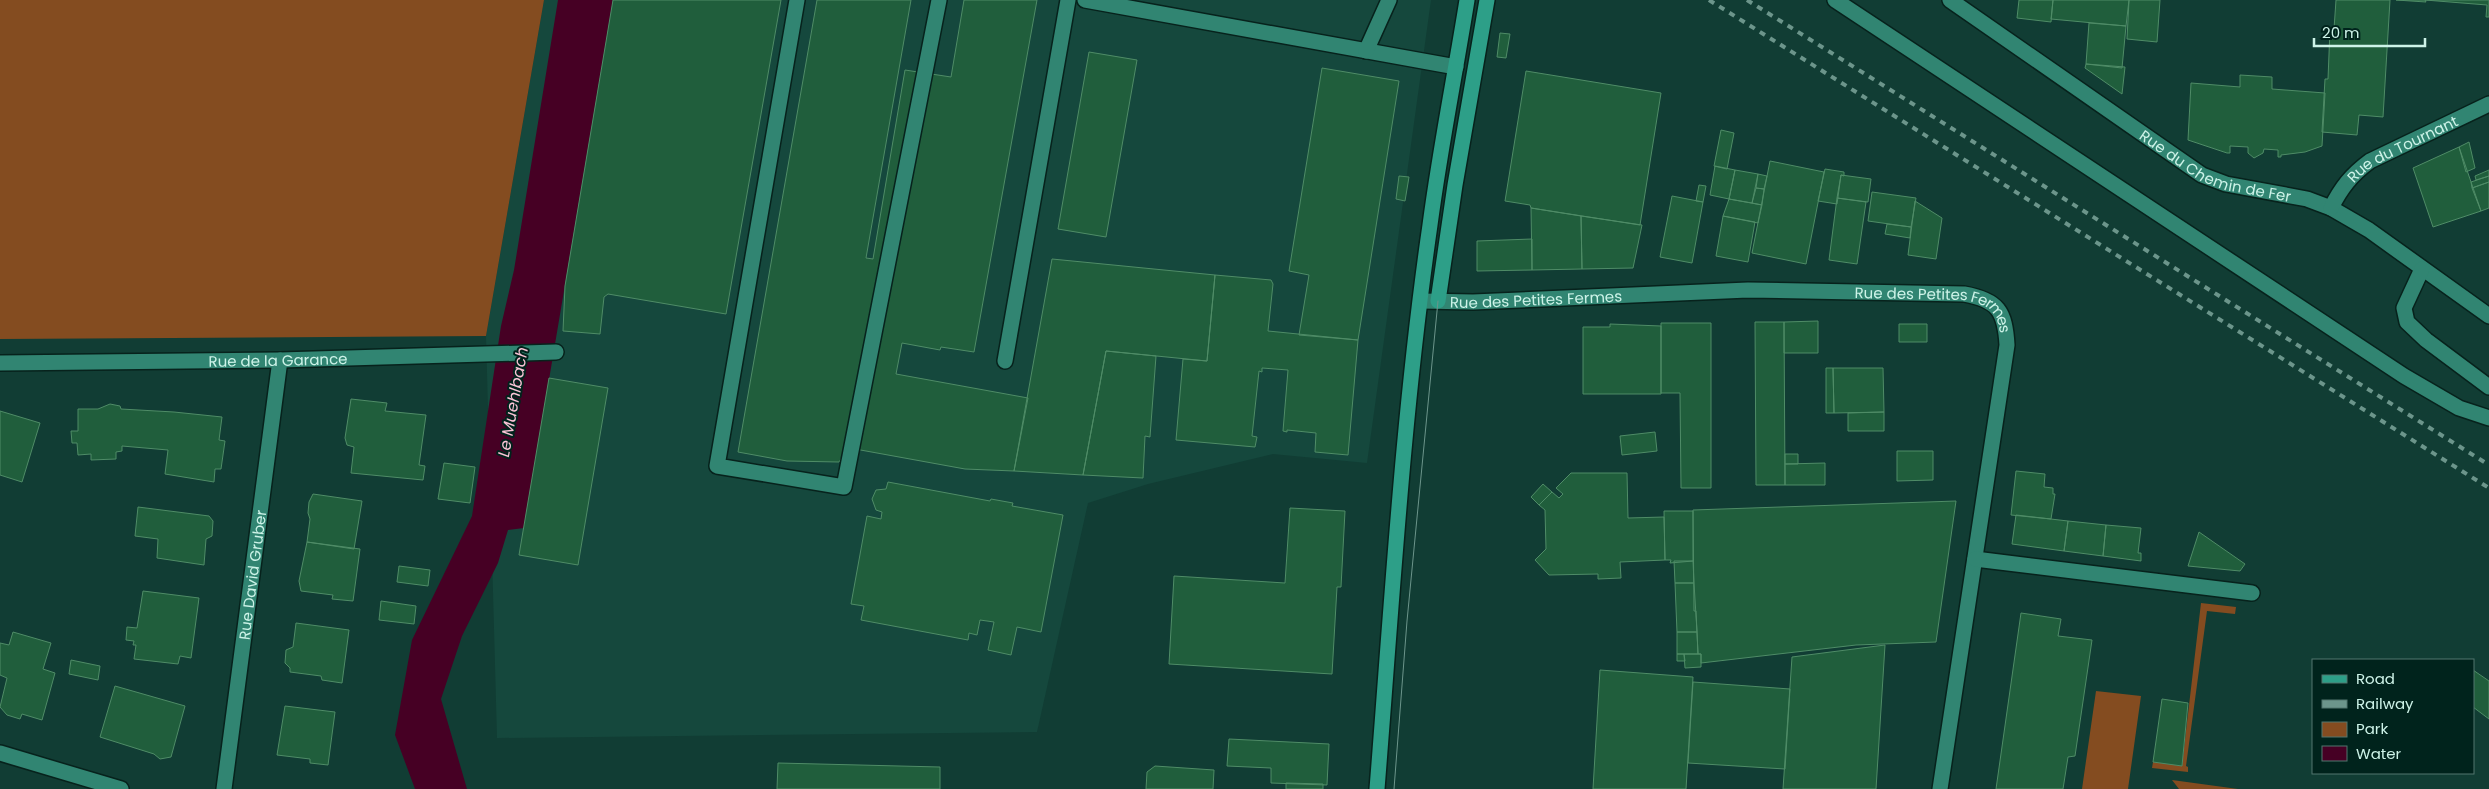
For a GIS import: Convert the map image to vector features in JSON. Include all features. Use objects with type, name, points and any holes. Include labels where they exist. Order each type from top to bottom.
[{"type":"main road","points":[[1377,789],[1390,612],[1421,301],[1430,225],[1467,0]]},
{"type":"main road","points":[[1438,301],[1454,185],[1487,0]]},
{"type":"street","points":[[797,0],[717,466],[844,487],[940,0]]},
{"type":"street","points":[[1005,360],[1068,0]]},
{"type":"street","points":[[1085,0],[1456,67]]},
{"type":"street","points":[[1366,51],[1389,0]]},
{"type":"street","points":[[1835,0],[2404,376],[2459,408],[2484,418],[2489,418]]},
{"type":"street","name":"Rue du Chemin de Fer","points":[[1950,0],[2202,175],[2226,184],[2286,194],[2331,208],[2369,230],[2489,316]]},
{"type":"street","name":"Rue du Tournant","points":[[2331,208],[2341,188],[2353,174],[2370,161],[2489,104]]},
{"type":"street","points":[[2422,269],[2404,308],[2407,322],[2426,340],[2489,387]]},
{"type":"street","name":"Rue des Petites Fermes","points":[[1421,301],[1473,302],[1748,290],[1964,294],[1991,302],[2001,311],[2006,325],[2008,345],[1940,789]]},
{"type":"street","name":"Rue de la Garance","points":[[0,363],[280,360],[556,352]]},
{"type":"street","name":"Rue David Gruber","points":[[224,789],[280,360]]},
{"type":"street","points":[[1975,559],[2252,593]]},
{"type":"street","points":[[0,753],[121,789]]},
{"type":"shaded area","points":[[544,0],[1431,0],[1367,463],[1273,454],[1148,484],[1088,503],[1037,732],[497,738],[486,336]]},
{"type":"green space","points":[[0,0],[544,0],[486,336],[0,339]]},
{"type":"green space","points":[[2201,603],[2236,607],[2235,614],[2207,611],[2186,766],[2188,767],[2188,772],[2152,768],[2153,762],[2182,765]]},
{"type":"green space","points":[[2096,691],[2141,696],[2128,789],[2082,789]]},
{"type":"green space","points":[[2172,780],[2238,789],[2179,789]]},
{"type":"water","name":"Le Muehlbach","points":[[558,0],[613,0],[524,528],[508,530],[498,563],[462,636],[441,699],[467,789],[415,789],[395,735],[412,640],[472,516],[501,326],[514,270]]},
{"type":"building","points":[[613,0],[781,0],[726,314],[608,294],[604,297],[600,334],[563,331],[565,286]]},
{"type":"building","points":[[817,0],[911,0],[866,258],[873,259],[905,70],[951,77],[964,0],[1037,0],[974,352],[941,347],[940,350],[902,343],[896,374],[1028,398],[1014,471],[965,469],[844,447],[843,456],[839,462],[787,461],[738,452]]},
{"type":"building","points":[[2019,0],[2053,0],[2051,22],[2017,18]]},
{"type":"building","points":[[2053,0],[2129,0],[2126,26],[2051,19]]},
{"type":"building","points":[[2129,0],[2160,0],[2157,42],[2127,39]]},
{"type":"building","points":[[2336,0],[2390,0],[2383,117],[2359,115],[2357,135],[2322,132],[2325,79],[2328,79],[2330,29],[2334,29]]},
{"type":"building","points":[[2396,0],[2425,0],[2426,2]]},
{"type":"building","points":[[2425,0],[2489,0],[2489,17],[2486,17],[2487,5]]},
{"type":"building","points":[[2089,23],[2126,26],[2122,68],[2086,64]]},
{"type":"building","points":[[1500,33],[1510,34],[1506,58],[1497,57]]},
{"type":"building","points":[[1089,52],[1137,60],[1106,237],[1058,229]]},
{"type":"building","points":[[2086,64],[2125,67],[2122,94],[2085,68]]},
{"type":"building","points":[[1322,68],[1399,81],[1358,340],[1299,335],[1309,275],[1289,271]]},
{"type":"building","points":[[1526,71],[1661,93],[1640,225],[1531,208],[1530,205],[1505,201]]},
{"type":"building","points":[[2240,75],[2272,77],[2272,89],[2325,93],[2322,146],[2305,152],[2281,155],[2281,157],[2278,157],[2278,150],[2264,149],[2263,153],[2254,158],[2248,153],[2248,147],[2230,146],[2230,153],[2227,153],[2188,140],[2191,83],[2240,87]]},
{"type":"building","points":[[1721,130],[1734,133],[1727,169],[1714,166]]},
{"type":"building","points":[[2469,142],[2475,168],[2466,172],[2459,147]]},
{"type":"building","points":[[2459,147],[2481,211],[2433,227],[2413,168]]},
{"type":"building","points":[[1770,161],[1824,172],[1806,264],[1752,253]]},
{"type":"building","points":[[1715,166],[1735,170],[1729,199],[1710,195]]},
{"type":"building","points":[[1825,169],[1844,172],[1844,176],[1841,175],[1837,204],[1818,201]]},
{"type":"building","points":[[1735,170],[1758,174],[1752,203],[1729,199]]},
{"type":"building","points":[[2489,170],[2489,176],[2476,180],[2475,176]]},
{"type":"building","points":[[1758,174],[1767,176],[1764,189],[1756,188]]},
{"type":"building","points":[[1841,175],[1871,179],[1868,202],[1837,198]]},
{"type":"building","points":[[1399,176],[1409,177],[1405,201],[1396,199]]},
{"type":"building","points":[[2489,176],[2489,182],[2472,188],[2471,182]]},
{"type":"building","points":[[2489,182],[2489,208],[2481,211],[2472,188]]},
{"type":"building","points":[[1699,185],[1706,186],[1703,202],[1696,201]]},
{"type":"building","points":[[1756,188],[1764,189],[1762,205],[1752,203]]},
{"type":"building","points":[[1872,192],[1916,198],[1911,227],[1868,221]]},
{"type":"building","points":[[1672,196],[1703,202],[1692,263],[1660,257]]},
{"type":"building","points":[[1837,198],[1866,202],[1857,264],[1829,260]]},
{"type":"building","points":[[1729,199],[1762,205],[1758,223],[1723,216]]},
{"type":"building","points":[[1915,201],[1942,218],[1936,259],[1908,255]]},
{"type":"building","points":[[1531,208],[1581,216],[1582,269],[1532,270]]},
{"type":"building","points":[[1581,216],[1642,225],[1633,268],[1582,269]]},
{"type":"building","points":[[1723,216],[1755,222],[1748,262],[1716,256]]},
{"type":"building","points":[[1887,224],[1911,227],[1910,238],[1885,234]]},
{"type":"building","points":[[1532,239],[1532,270],[1477,271],[1477,241]]},
{"type":"building","points":[[1052,259],[1215,275],[1207,361],[1106,351],[1083,475],[1014,471]]},
{"type":"building","points":[[1215,275],[1271,280],[1273,284],[1268,331],[1358,340],[1348,455],[1315,452],[1316,433],[1283,431],[1288,370],[1262,368],[1262,372],[1259,371],[1252,436],[1257,437],[1255,447],[1176,440],[1183,359],[1207,361]]},
{"type":"building","points":[[1818,321],[1818,353],[1784,353],[1784,322]]},
{"type":"building","points":[[1755,322],[1784,322],[1785,485],[1756,485]]},
{"type":"building","points":[[1661,323],[1711,323],[1711,488],[1681,488],[1680,393],[1661,393]]},
{"type":"building","points":[[1610,324],[1661,326],[1661,394],[1583,394],[1583,327],[1610,327]]},
{"type":"building","points":[[1899,324],[1927,324],[1927,342],[1899,342]]},
{"type":"building","points":[[1106,351],[1156,356],[1150,437],[1145,436],[1143,478],[1083,475]]},
{"type":"building","points":[[1826,368],[1833,368],[1834,413],[1826,413]]},
{"type":"building","points":[[1833,368],[1883,368],[1884,412],[1834,413]]},
{"type":"building","points":[[549,378],[608,388],[578,565],[519,555]]},
{"type":"building","points":[[351,399],[387,403],[385,411],[426,415],[419,465],[425,466],[423,480],[351,473],[354,447],[347,445],[345,438]]},
{"type":"building","points":[[110,404],[120,406],[121,409],[222,417],[219,440],[225,441],[221,469],[215,469],[214,482],[165,474],[168,450],[122,446],[122,451],[116,452],[116,459],[91,460],[91,454],[78,455],[77,443],[72,443],[71,431],[78,431],[78,409],[98,409]]},
{"type":"building","points":[[0,411],[40,423],[22,482],[0,475]]},
{"type":"building","points":[[1884,412],[1884,431],[1848,431],[1848,413]]},
{"type":"building","points":[[1655,432],[1657,451],[1622,455],[1620,436]]},
{"type":"building","points":[[1897,451],[1933,451],[1933,480],[1897,481]]},
{"type":"building","points":[[1785,454],[1798,454],[1798,464],[1785,464]]},
{"type":"building","points":[[444,463],[475,467],[470,503],[438,499]]},
{"type":"building","points":[[1825,463],[1825,485],[1785,485],[1785,464]]},
{"type":"building","points":[[2016,471],[2045,474],[2044,487],[2053,488],[2053,494],[2055,494],[2051,519],[2011,515]]},
{"type":"building","points":[[1571,473],[1627,473],[1628,518],[1664,517],[1665,560],[1620,562],[1621,578],[1598,579],[1598,574],[1549,575],[1535,560],[1546,549],[1545,510],[1539,505],[1552,492],[1559,498],[1563,494],[1556,488]]},
{"type":"building","points":[[888,482],[990,501],[991,499],[1013,503],[1012,506],[1063,515],[1041,632],[1017,627],[1011,655],[988,650],[994,622],[980,620],[977,635],[969,633],[968,640],[861,620],[864,606],[851,604],[867,516],[881,519],[882,512],[876,510],[872,499],[876,490],[886,489]]},
{"type":"building","points":[[1543,484],[1552,492],[1539,505],[1531,497]]},
{"type":"building","points":[[313,494],[362,501],[354,549],[307,542],[310,519],[308,513],[309,502]]},
{"type":"building","points":[[1956,501],[1936,642],[1856,645],[1701,663],[1701,654],[1698,654],[1696,611],[1694,611],[1693,510]]},
{"type":"building","points":[[138,507],[209,516],[213,521],[212,536],[206,539],[204,565],[157,558],[158,539],[135,536]]},
{"type":"building","points":[[1290,508],[1345,511],[1341,587],[1337,587],[1332,674],[1169,664],[1174,576],[1285,583]]},
{"type":"building","points":[[1664,511],[1693,511],[1693,561],[1670,563],[1671,560],[1665,560]]},
{"type":"building","points":[[2016,515],[2068,521],[2064,551],[2012,544]]},
{"type":"building","points":[[2068,521],[2106,525],[2103,556],[2064,551]]},
{"type":"building","points":[[2106,525],[2141,528],[2138,553],[2141,553],[2141,561],[2103,556]]},
{"type":"building","points":[[2199,532],[2245,564],[2240,571],[2188,566]]},
{"type":"building","points":[[307,542],[360,549],[353,601],[332,599],[333,595],[301,591],[299,581]]},
{"type":"building","points":[[1674,561],[1693,561],[1694,583],[1675,583]]},
{"type":"building","points":[[399,566],[430,570],[428,586],[397,582]]},
{"type":"building","points":[[1675,583],[1694,583],[1697,632],[1677,632]]},
{"type":"building","points":[[143,591],[199,598],[191,658],[180,656],[178,664],[134,659],[136,645],[133,645],[134,641],[126,640],[127,627],[137,628]]},
{"type":"building","points":[[381,601],[416,606],[414,624],[379,620]]},
{"type":"building","points":[[2021,613],[2061,619],[2058,636],[2092,640],[2075,756],[2068,757],[2063,789],[1996,789]]},
{"type":"building","points":[[296,623],[349,630],[342,683],[322,680],[321,676],[290,672],[290,668],[285,663],[286,650],[293,647]]},
{"type":"building","points":[[13,632],[51,643],[43,669],[55,673],[42,720],[22,714],[20,719],[7,715],[0,707],[7,678],[0,675],[0,643],[9,645]]},
{"type":"building","points":[[1677,632],[1697,632],[1698,654],[1677,654]]},
{"type":"building","points":[[1885,645],[1876,789],[1783,789],[1792,657]]},
{"type":"building","points":[[1677,654],[1684,654],[1685,661],[1677,661]]},
{"type":"building","points":[[1684,654],[1701,654],[1701,667],[1685,668]]},
{"type":"building","points":[[71,660],[100,666],[98,680],[69,674]]},
{"type":"building","points":[[1600,670],[1693,677],[1686,789],[1593,789]]},
{"type":"building","points":[[2474,671],[2489,681],[2489,719],[2474,708]]},
{"type":"building","points":[[1693,682],[1790,689],[1785,769],[1688,763]]},
{"type":"building","points":[[115,686],[185,706],[171,757],[160,759],[154,754],[100,737]]},
{"type":"building","points":[[2162,699],[2188,703],[2182,766],[2153,762]]},
{"type":"building","points":[[285,706],[335,712],[328,765],[310,763],[310,759],[277,755]]},
{"type":"building","points":[[1229,739],[1329,744],[1327,785],[1271,783],[1271,768],[1227,766]]},
{"type":"building","points":[[778,763],[940,767],[940,789],[777,789]]},
{"type":"building","points":[[1155,766],[1214,770],[1213,789],[1146,789],[1147,772]]},
{"type":"building","points":[[1286,783],[1323,784],[1323,789],[1286,789]]},
{"type":"tram line","points":[[1394,789],[1407,621],[1438,301]]},
{"type":"railway","points":[[1709,0],[2489,488]]},
{"type":"railway","points":[[1747,0],[2489,465]]}]
